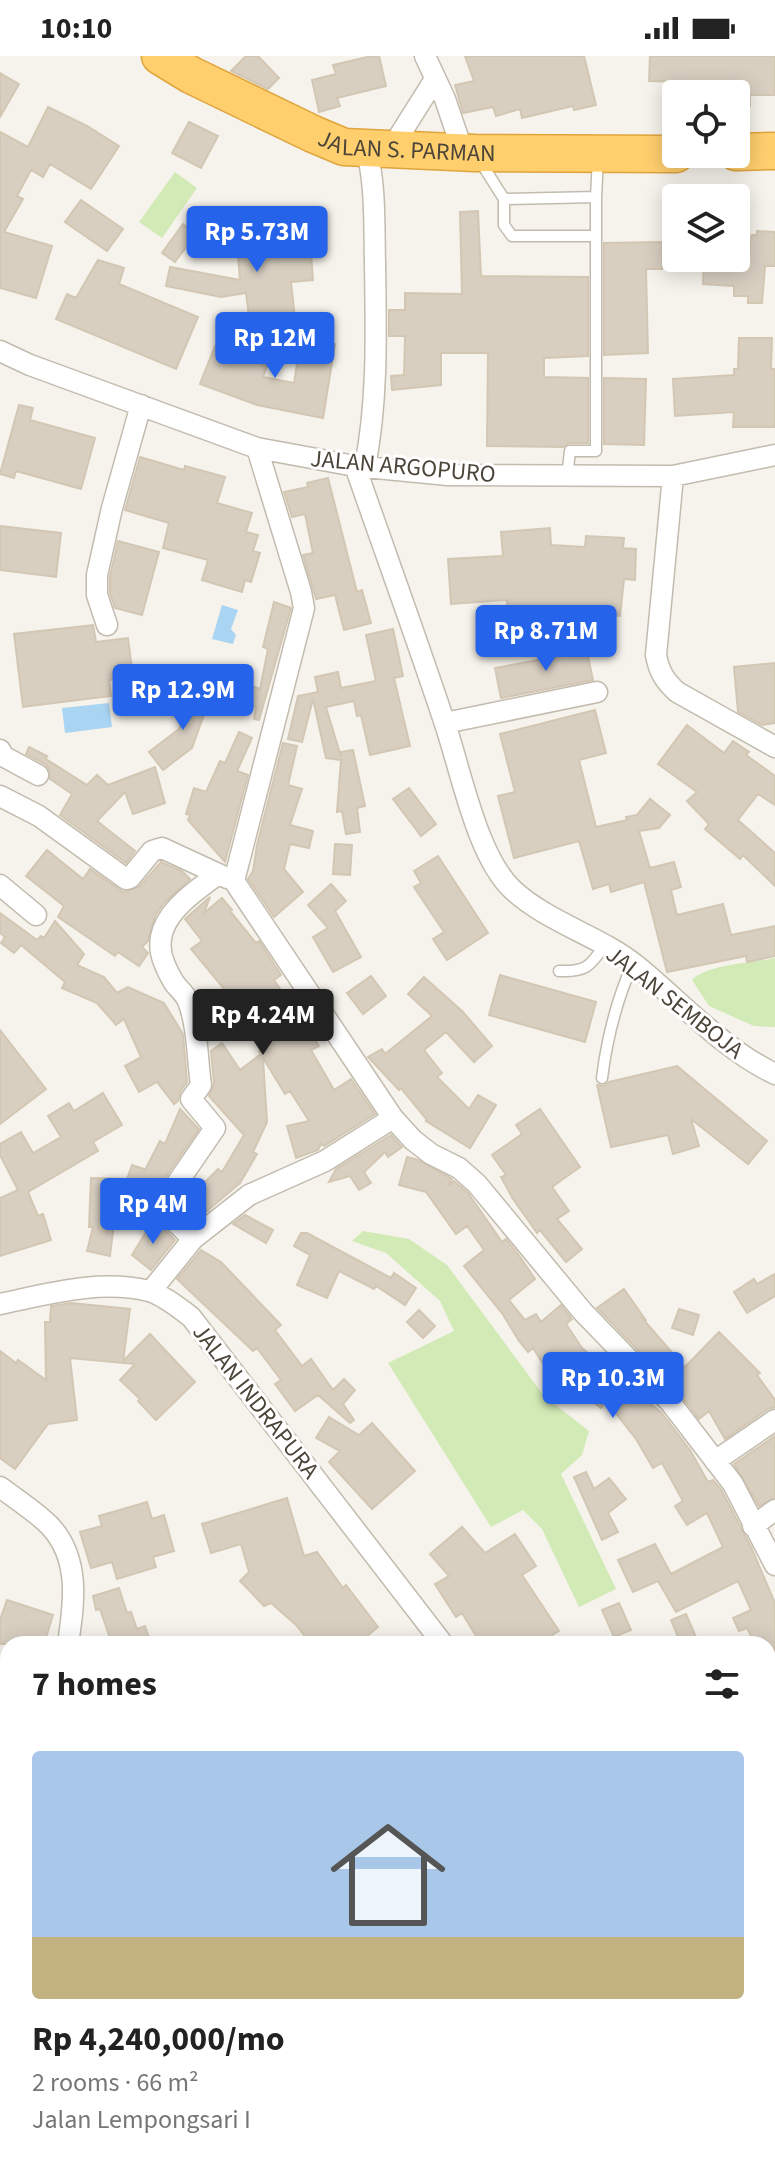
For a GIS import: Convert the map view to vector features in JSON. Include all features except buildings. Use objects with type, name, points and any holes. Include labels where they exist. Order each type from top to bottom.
[{"type":"highway","name":"JALAN S. PARMAN","points":[[160,56],[191,75],[344,147],[469,153],[662,154]]},
{"type":"highway","points":[[750,152],[775,151]]},
{"type":"street","points":[[425,56],[469,153]]},
{"type":"street","points":[[360,466],[373,424],[376,322],[370,165],[378,148],[435,79]]},
{"type":"street","name":"JALAN ARGOPURO","points":[[0,351],[30,365],[257,448],[360,466],[448,475],[673,476],[775,455]]},
{"type":"street","points":[[107,625],[97,595],[97,575],[141,405]]},
{"type":"street","points":[[193,1239],[164,1211],[162,1205],[215,1128],[191,1099],[201,1085],[197,1045],[187,999],[173,983],[163,960],[160,933],[178,907],[226,877],[304,608],[257,448]]},
{"type":"street","name":"JALAN SEMBOJA","points":[[360,466],[486,851],[497,870],[512,889],[633,963],[747,1060],[775,1074]]},
{"type":"street","points":[[673,476],[656,655],[658,669],[677,692],[775,747]]},
{"type":"street","points":[[445,723],[597,692]]},
{"type":"street","points":[[0,750],[3,756],[38,775]]},
{"type":"street","points":[[0,796],[39,816],[126,879],[152,851],[162,848],[226,877],[393,1118],[413,1140],[431,1154],[459,1168],[477,1184],[583,1312],[670,1402],[733,1484],[775,1565]]},
{"type":"street","points":[[0,885],[36,915]]},
{"type":"street","points":[[151,1291],[193,1239],[249,1195],[325,1161],[393,1118]]},
{"type":"street","name":"JALAN INDRAPURA","points":[[0,1304],[89,1287],[151,1291],[191,1317],[437,1636]]},
{"type":"street","points":[[715,1461],[775,1420]]},
{"type":"street","points":[[0,1487],[49,1525],[61,1541],[73,1573],[74,1600],[69,1636]]},
{"type":"street","points":[[753,1526],[775,1510]]},
{"type":"lane","points":[[469,153],[504,199],[504,225],[512,236],[594,236]]},
{"type":"lane","points":[[567,477],[570,451],[596,451],[594,236],[598,155]]},
{"type":"lane","points":[[504,199],[596,197]]},
{"type":"lane","points":[[559,971],[576,972],[591,965],[604,946]]},
{"type":"lane","points":[[602,1078],[622,987],[633,963]]},
{"type":"green space","points":[[175,172],[197,188],[162,238],[139,222]]},
{"type":"green space","points":[[775,958],[775,1027],[754,1026],[709,1006],[692,980],[719,967]]},
{"type":"green space","points":[[363,1231],[409,1239],[447,1265],[544,1396],[589,1431],[582,1455],[561,1474],[616,1589],[579,1607],[542,1529],[523,1510],[491,1527],[388,1363],[454,1331],[440,1301],[386,1253],[352,1241]]},
{"type":"water","points":[[222,605],[238,610],[231,629],[236,635],[233,644],[212,639]]},
{"type":"water","points":[[109,703],[112,727],[65,733],[62,708]]}]
